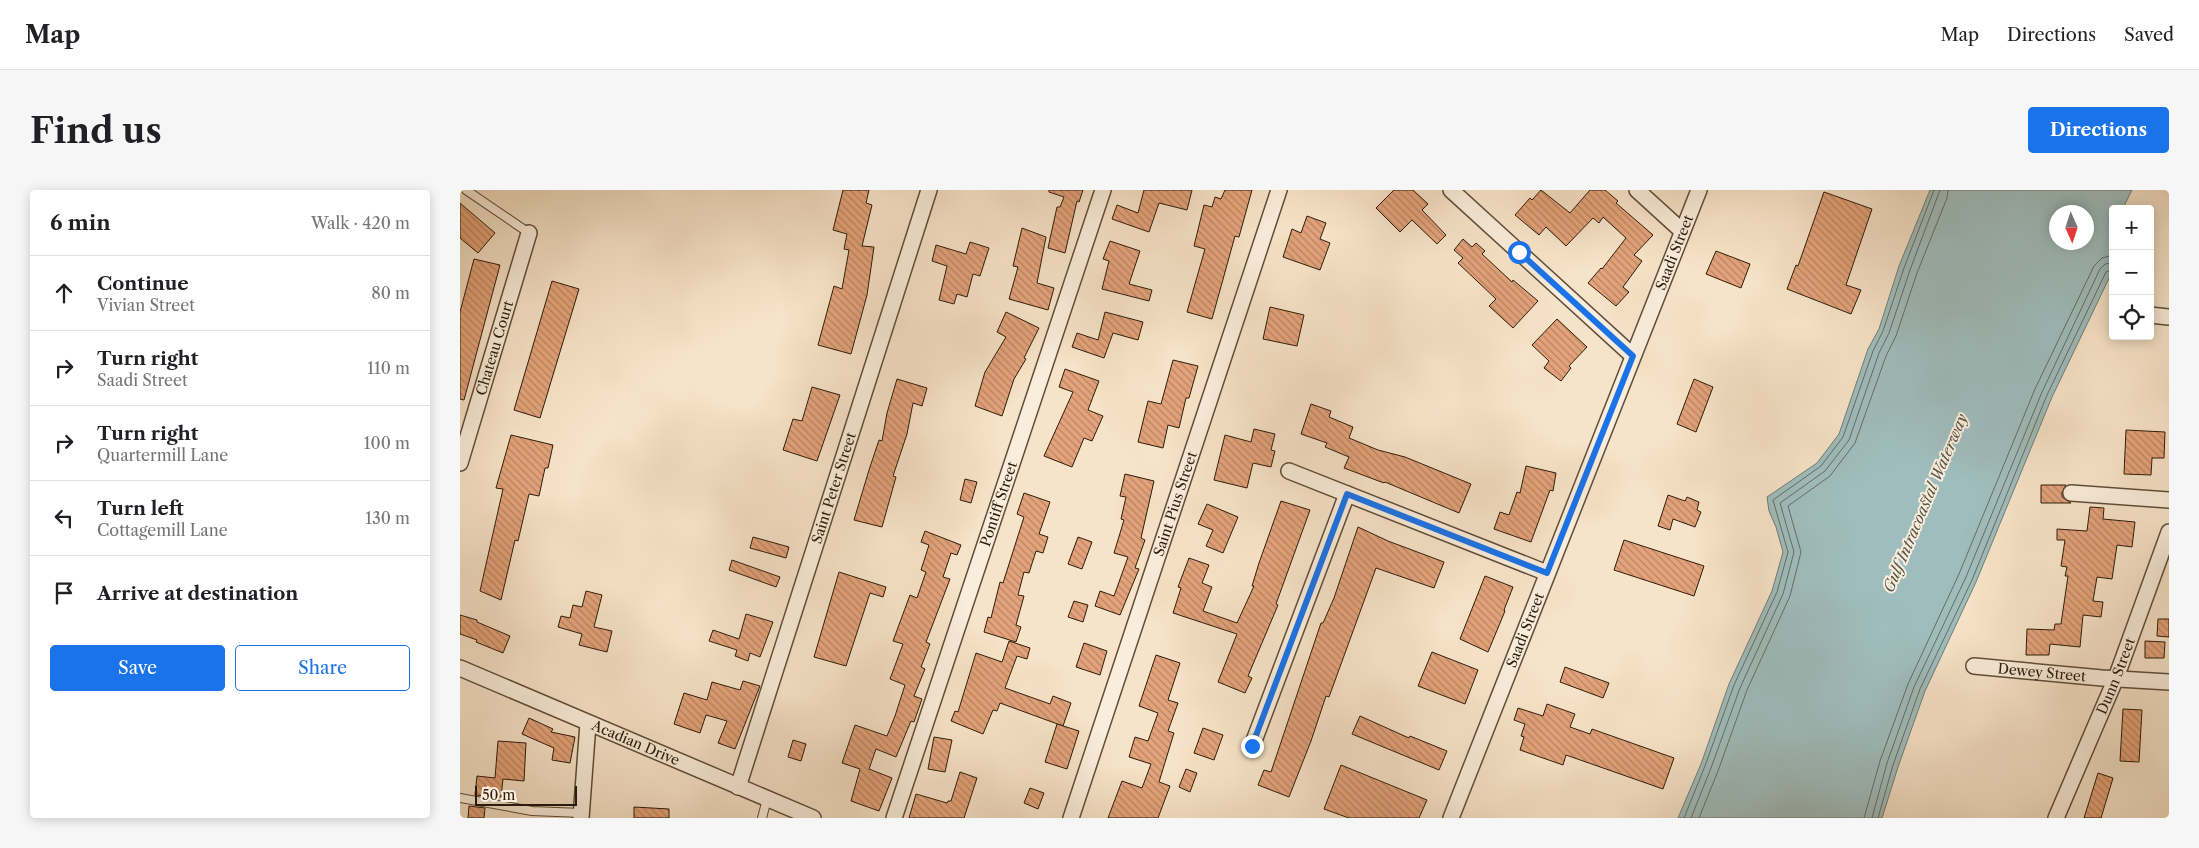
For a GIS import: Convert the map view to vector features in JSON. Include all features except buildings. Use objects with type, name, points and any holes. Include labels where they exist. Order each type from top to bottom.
[{"type":"street","name":"Saint Peter Street","points":[[738,787],[929,190]]},
{"type":"street","name":"Pontiff Street","points":[[894,818],[1103,190]]},
{"type":"street","name":"Saint Pius Street","points":[[1071,818],[1279,190]]},
{"type":"street","points":[[1451,190],[1633,356]]},
{"type":"street","points":[[1637,190],[1682,231]]},
{"type":"street","name":"Saadi Street","points":[[1451,818],[1699,190]]},
{"type":"street","name":"Chateau Court","points":[[460,460],[529,233]]},
{"type":"street","points":[[2154,315],[2169,317]]},
{"type":"street","points":[[1289,471],[1547,573]]},
{"type":"street","points":[[2072,493],[2169,500]]},
{"type":"street","points":[[1252,746],[1347,494]]},
{"type":"street","name":"Dunn Street","points":[[2056,818],[2116,678],[2169,532]]},
{"type":"street","name":"Dewey Street","points":[[1974,666],[2169,682]]},
{"type":"street","name":"Acadian Drive","points":[[460,668],[813,818]]},
{"type":"street","points":[[581,815],[588,723]]},
{"type":"lane","points":[[466,190],[529,233]]},
{"type":"lane","points":[[460,798],[532,814],[581,815]]},
{"type":"lane","points":[[762,818],[767,799]]},
{"type":"water","name":"Gulf Intracoastal Waterway","points":[[1930,190],[2132,190],[2125,205],[2109,205],[2109,278],[2052,397],[1976,582],[1925,691],[1882,818],[1678,818],[1701,764],[1729,684],[1772,591],[1783,552],[1769,511],[1767,497],[1817,463],[1839,434],[1868,349],[1879,329],[1899,266]]},
{"type":"route","points":[[1252,746],[1347,494],[1547,573],[1633,356],[1519,252]]}]
